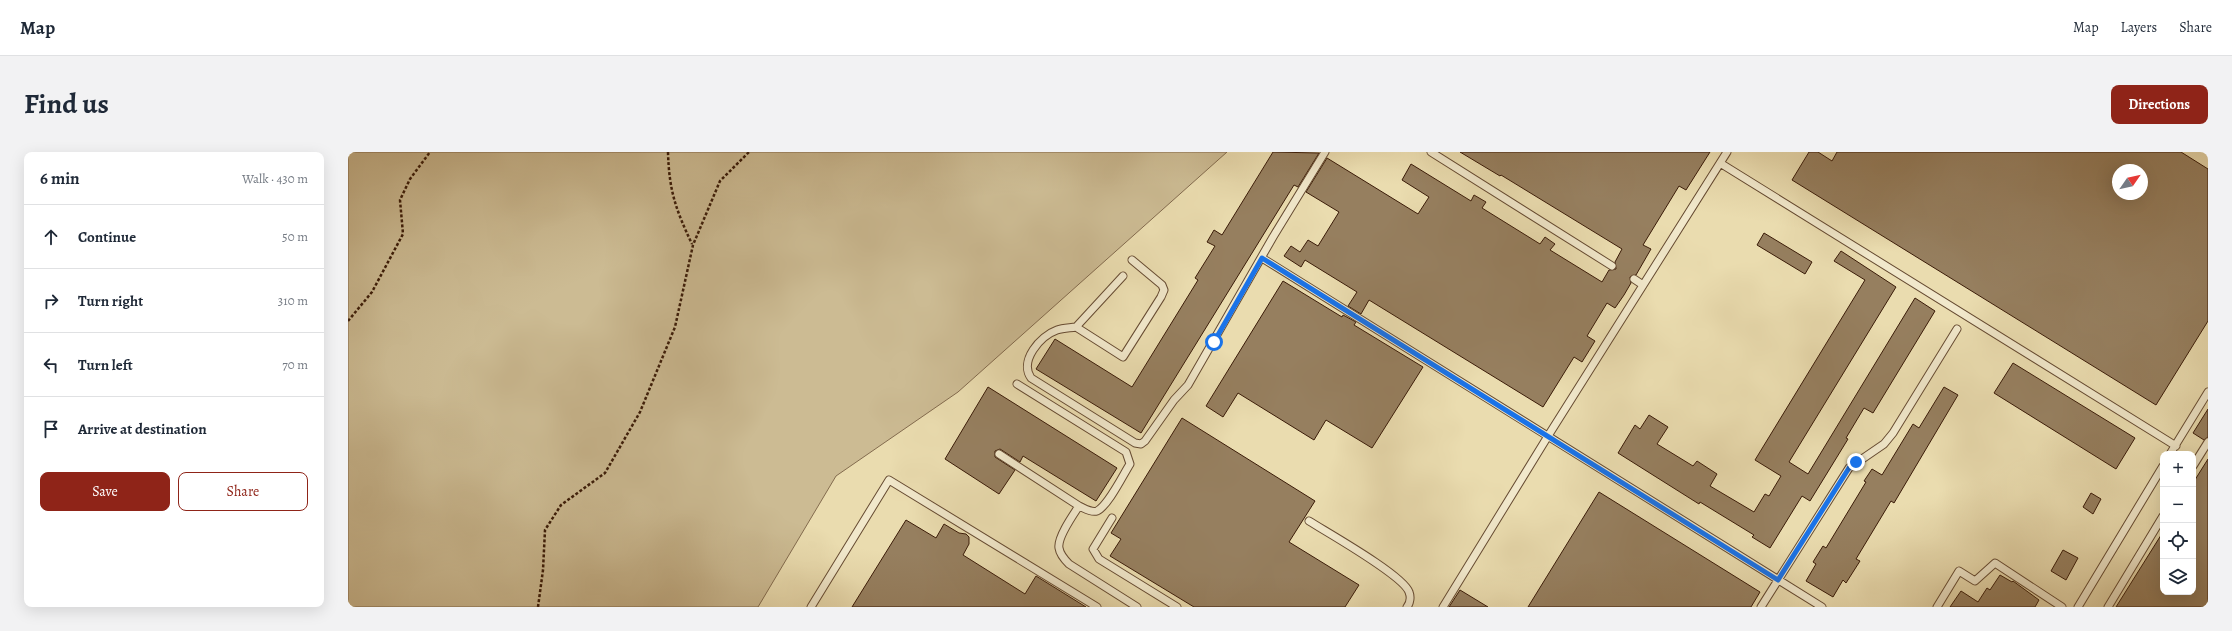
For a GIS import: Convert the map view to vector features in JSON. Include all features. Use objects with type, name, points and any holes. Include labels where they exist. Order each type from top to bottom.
[{"type":"lane","points":[[1123,276],[1076,327],[1057,330],[1045,337],[1026,363],[1026,371],[1031,378],[1136,443],[1141,444],[1188,384],[1325,152]]},
{"type":"lane","points":[[1431,152],[1612,266]]},
{"type":"lane","points":[[1443,159],[1447,152]]},
{"type":"lane","points":[[1443,607],[1548,436],[1727,152]]},
{"type":"lane","points":[[1720,163],[2176,446]]},
{"type":"lane","points":[[1262,258],[1822,607]]},
{"type":"lane","points":[[1076,327],[1123,358],[1162,297],[1164,290],[1162,285],[1132,260]]},
{"type":"lane","points":[[1634,279],[1643,285]]},
{"type":"lane","points":[[1761,607],[1849,468],[1884,444],[1893,434],[1957,329]]},
{"type":"lane","points":[[999,454],[1079,506],[1092,511],[1097,511],[1104,505],[1130,464],[1130,459],[1126,452],[1017,384]]},
{"type":"lane","points":[[2172,451],[2208,392]]},
{"type":"lane","points":[[2196,461],[2208,442]]},
{"type":"lane","points":[[2078,607],[2160,471]]},
{"type":"lane","points":[[811,607],[889,480],[1097,607]]},
{"type":"lane","points":[[1079,506],[1060,539],[1058,548],[1061,555],[1069,564],[1137,607]]},
{"type":"lane","points":[[1112,518],[1093,549],[1099,559],[1178,607]]},
{"type":"lane","points":[[1309,521],[1399,579],[1410,593],[1410,602],[1407,607]]},
{"type":"lane","points":[[2108,607],[2160,521]]},
{"type":"lane","points":[[1937,607],[1959,571],[1975,581],[1995,563],[2062,607]]},
{"type":"path","points":[[348,321],[372,292],[403,234],[400,200],[410,178],[430,152]]},
{"type":"path","points":[[668,152],[669,174],[676,209],[693,245]]},
{"type":"path","points":[[538,607],[543,570],[545,530],[561,504],[605,473],[640,412],[675,328],[693,245],[720,181],[749,152]]},
{"type":"shaded area","points":[[348,152],[1227,152],[958,392],[836,476],[758,607],[348,607]]},
{"type":"building","points":[[1273,152],[1319,153],[1298,187],[1294,185],[1141,433],[1036,369],[1055,339],[1132,387],[1198,280],[1195,278],[1215,246],[1207,242],[1214,230],[1222,235]]},
{"type":"building","points":[[1460,152],[1710,152],[1686,190],[1679,186],[1643,245],[1651,249],[1636,275],[1630,277],[1631,283],[1624,295],[1615,308],[1607,303],[1587,336],[1595,341],[1582,362],[1574,357],[1543,407],[1369,300],[1361,314],[1348,306],[1357,292],[1305,260],[1301,267],[1284,256],[1291,246],[1300,252],[1308,240],[1318,246],[1339,212],[1306,192],[1327,158],[1418,214],[1429,197],[1402,180],[1411,164],[1471,201],[1474,195],[1486,202],[1482,208],[1540,244],[1545,237],[1555,244],[1550,250],[1602,282],[1609,270],[1616,269],[1615,262],[1622,249],[1501,175],[1500,176]]},
{"type":"building","points":[[1809,152],[1818,152],[1832,161],[1837,152],[2181,152],[2208,169],[2208,321],[2156,405],[1792,180]]},
{"type":"building","points":[[1764,233],[1812,262],[1805,274],[1757,245]]},
{"type":"building","points":[[1841,251],[1896,287],[1789,462],[1808,474],[1915,298],[1935,311],[1873,413],[1864,408],[1846,438],[1848,439],[1810,501],[1802,496],[1770,548],[1752,537],[1754,535],[1700,502],[1699,504],[1618,453],[1635,425],[1640,429],[1649,415],[1668,427],[1657,444],[1693,466],[1697,461],[1717,474],[1710,486],[1754,512],[1765,494],[1769,496],[1781,476],[1755,460],[1865,280],[1834,261]]},
{"type":"building","points":[[1283,281],[1342,317],[1343,315],[1356,322],[1354,325],[1423,367],[1372,448],[1326,420],[1314,440],[1238,393],[1223,417],[1206,406]]},
{"type":"building","points":[[2013,363],[2135,438],[2116,469],[1994,393]]},
{"type":"building","points":[[988,387],[1117,468],[1096,501],[1023,456],[1020,462],[1000,449],[995,451],[995,457],[1015,470],[999,494],[945,459]]},
{"type":"building","points":[[1944,387],[1958,395],[1894,503],[1891,501],[1856,559],[1860,561],[1846,583],[1843,580],[1833,597],[1806,581],[1816,564],[1813,562],[1823,546],[1826,548],[1866,482],[1864,481],[1872,469],[1882,475],[1913,424],[1919,428]]},
{"type":"building","points":[[2208,409],[2208,437],[2204,440],[2193,433]]},
{"type":"building","points":[[1182,418],[1315,501],[1289,542],[1359,585],[1345,607],[1194,607],[1110,556],[1121,539],[1111,533]]},
{"type":"building","points":[[2208,459],[2208,607],[2116,607],[2160,537],[2160,595],[2196,595],[2196,478]]},
{"type":"building","points":[[1599,492],[1760,592],[1751,607],[1528,607]]},
{"type":"building","points":[[2091,493],[2101,499],[2093,514],[2083,507]]},
{"type":"building","points":[[906,520],[936,538],[944,524],[959,533],[966,534],[969,537],[969,544],[963,555],[1025,594],[1036,576],[1086,607],[852,607]]},
{"type":"building","points":[[2063,550],[2078,558],[2066,580],[2051,571]]},
{"type":"building","points":[[2000,575],[2012,582],[2013,581],[2039,600],[2035,607],[1950,607],[1961,591],[1978,602],[1987,588],[1990,590]]},
{"type":"building","points":[[1460,590],[1488,607],[1449,607]]},
{"type":"route","points":[[1214,342],[1262,258],[1778,580],[1849,468],[1856,462]]}]
